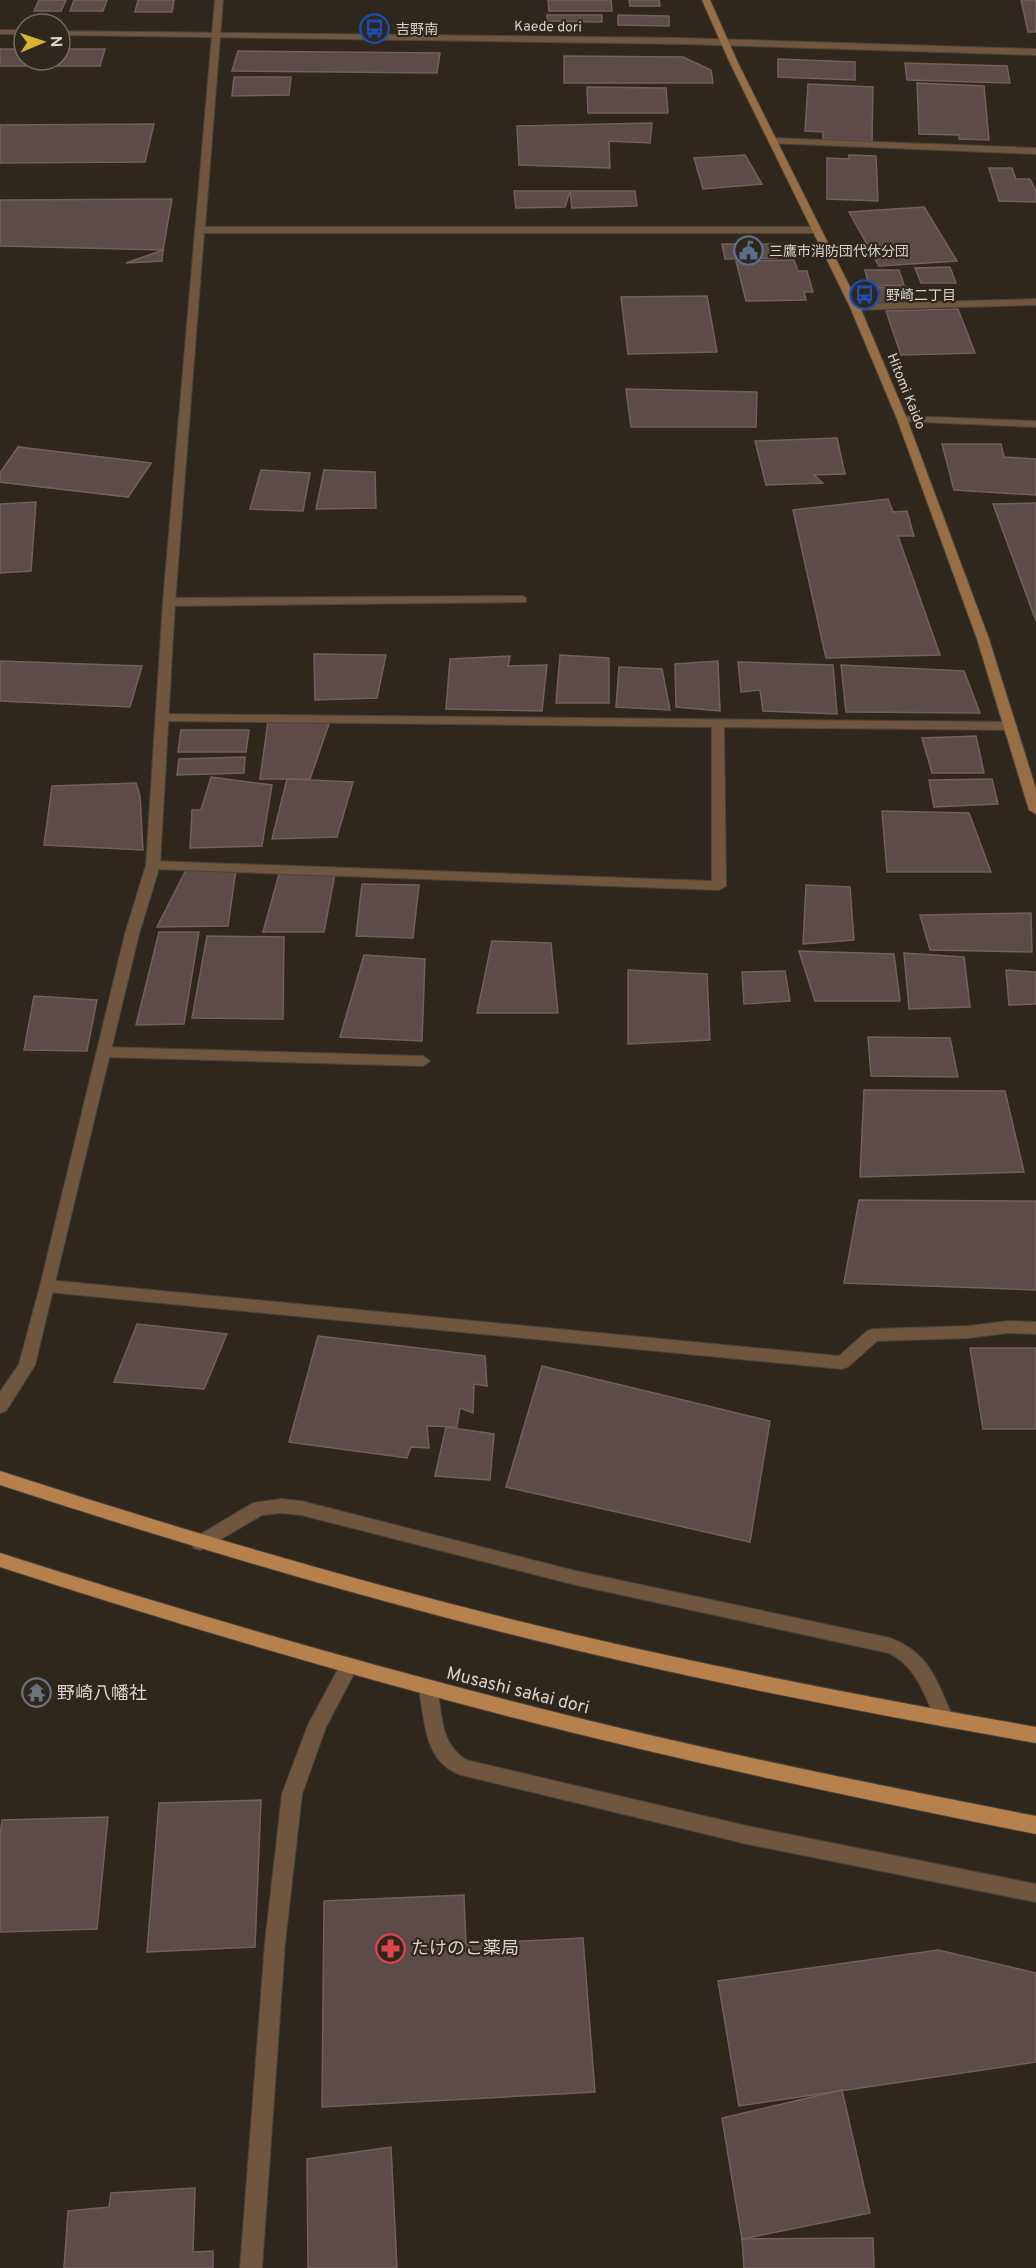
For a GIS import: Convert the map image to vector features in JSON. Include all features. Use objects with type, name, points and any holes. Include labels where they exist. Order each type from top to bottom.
[{"type":"main road","name":"Hitomi Kaido","points":[[706,0],[815,230],[855,307],[902,419],[955,560],[1011,726],[1036,810]]},
{"type":"main road","points":[[0,1478],[200,1543],[349,1585],[509,1626],[658,1660],[945,1719],[1036,1735]]},
{"type":"main road","name":"Musashi sakai dori","points":[[0,1560],[123,1601],[428,1689],[739,1765],[1036,1825]]},
{"type":"street","points":[[0,1406],[27,1365],[132,934],[153,865],[170,602],[219,0]]},
{"type":"street","name":"Kaede dori","points":[[72,33],[725,42],[1036,52]]},
{"type":"street","points":[[772,141],[1036,151]]},
{"type":"street","points":[[200,230],[815,230]]},
{"type":"street","points":[[855,307],[1036,302]]},
{"type":"street","points":[[902,419],[1036,424]]},
{"type":"street","points":[[170,602],[522,600]]},
{"type":"street","points":[[162,718],[1011,726]]},
{"type":"street","points":[[153,865],[719,886],[718,724]]},
{"type":"street","points":[[104,1052],[423,1061]]},
{"type":"street","points":[[48,1286],[842,1364],[873,1335],[969,1332],[1008,1327],[1036,1328]]},
{"type":"street","points":[[200,1543],[259,1508],[281,1506],[301,1508],[576,1578],[872,1641],[907,1655],[917,1665],[945,1719]]},
{"type":"street","points":[[251,2268],[275,1942],[292,1794],[317,1725],[349,1665]]},
{"type":"street","points":[[428,1689],[438,1745],[448,1758],[461,1767],[657,1816],[1036,1893]]},
{"type":"building","points":[[39,0],[66,0],[61,11],[34,11]]},
{"type":"building","points":[[74,0],[107,0],[103,11],[70,11]]},
{"type":"building","points":[[138,0],[174,0],[172,12],[135,12]]},
{"type":"building","points":[[548,0],[611,0],[612,11],[549,11]]},
{"type":"building","points":[[629,0],[659,0],[660,6],[630,6]]},
{"type":"building","points":[[1021,0],[1036,0],[1036,32],[1028,32]]},
{"type":"building","points":[[547,15],[602,15],[602,22],[547,21]]},
{"type":"building","points":[[618,15],[669,16],[669,26],[618,25]]},
{"type":"building","points":[[0,49],[12,49],[12,66],[0,66]]},
{"type":"building","points":[[72,49],[105,49],[100,66],[72,66]]},
{"type":"building","points":[[238,51],[440,53],[437,73],[232,71]]},
{"type":"building","points":[[564,56],[683,57],[711,70],[713,83],[564,83]]},
{"type":"building","points":[[778,59],[855,62],[855,80],[778,77]]},
{"type":"building","points":[[905,63],[1007,66],[1010,83],[907,80]]},
{"type":"building","points":[[234,77],[291,77],[289,95],[232,96]]},
{"type":"building","points":[[917,83],[984,86],[989,140],[959,139],[959,135],[919,134]]},
{"type":"building","points":[[808,84],[873,87],[872,141],[823,139],[823,132],[805,131]]},
{"type":"building","points":[[587,87],[666,88],[668,113],[588,113]]},
{"type":"building","points":[[652,123],[650,143],[609,141],[610,168],[519,165],[517,126]]},
{"type":"building","points":[[154,124],[145,162],[0,163],[0,125]]},
{"type":"building","points":[[745,155],[762,184],[703,189],[694,158]]},
{"type":"building","points":[[849,155],[876,156],[878,201],[827,199],[827,158],[849,159]]},
{"type":"building","points":[[989,168],[1012,168],[1016,179],[1030,179],[1036,191],[1036,202],[999,201]]},
{"type":"building","points":[[514,191],[570,191],[565,207],[516,208]]},
{"type":"building","points":[[570,191],[635,191],[637,206],[572,208]]},
{"type":"building","points":[[172,199],[163,250],[0,246],[0,200]]},
{"type":"building","points":[[924,207],[957,261],[879,266],[849,212]]},
{"type":"building","points":[[722,244],[774,244],[777,258],[725,259]]},
{"type":"building","points":[[163,250],[162,261],[126,263]]},
{"type":"building","points":[[794,260],[798,271],[807,271],[813,292],[804,292],[806,300],[746,301],[736,261]]},
{"type":"building","points":[[950,267],[956,283],[921,283],[915,268]]},
{"type":"building","points":[[865,270],[899,270],[904,285],[869,286]]},
{"type":"building","points":[[907,287],[912,303],[877,304],[872,288]]},
{"type":"building","points":[[707,296],[717,352],[628,354],[621,297]]},
{"type":"building","points":[[958,309],[975,353],[901,355],[886,311]]},
{"type":"building","points":[[626,389],[757,392],[756,427],[631,427]]},
{"type":"building","points":[[837,438],[845,474],[814,475],[823,483],[766,485],[755,441]]},
{"type":"building","points":[[942,444],[1001,444],[1004,457],[1036,459],[1036,495],[954,490]]},
{"type":"building","points":[[18,447],[151,463],[128,497],[0,482],[0,473]]},
{"type":"building","points":[[18,447],[151,463],[128,497],[0,482],[0,473]]},
{"type":"building","points":[[261,470],[310,473],[303,511],[250,509]]},
{"type":"building","points":[[324,470],[375,472],[376,508],[316,509]]},
{"type":"building","points":[[888,499],[893,512],[907,511],[914,536],[898,536],[940,655],[826,658],[793,510]]},
{"type":"building","points":[[36,502],[31,571],[0,573],[0,504]]},
{"type":"building","points":[[1036,503],[1036,621],[993,504]]},
{"type":"building","points":[[314,654],[386,655],[377,698],[315,700]]},
{"type":"building","points":[[560,655],[609,658],[609,703],[556,703]]},
{"type":"building","points":[[510,656],[508,666],[547,665],[542,711],[446,709],[450,659]]},
{"type":"building","points":[[0,661],[142,666],[130,707],[0,701]]},
{"type":"building","points":[[718,661],[720,711],[676,707],[675,664]]},
{"type":"building","points":[[738,662],[833,665],[837,714],[763,711],[760,690],[741,692]]},
{"type":"building","points":[[841,665],[964,671],[980,713],[846,712]]},
{"type":"building","points":[[619,667],[662,669],[670,710],[616,707]]},
{"type":"building","points":[[330,721],[310,779],[260,779],[268,722]]},
{"type":"building","points":[[181,730],[249,730],[246,752],[178,752]]},
{"type":"building","points":[[976,736],[984,773],[932,773],[922,738]]},
{"type":"building","points":[[245,757],[244,773],[177,775],[179,759]]},
{"type":"building","points":[[211,777],[272,785],[262,846],[190,848],[192,810],[201,810]]},
{"type":"building","points":[[287,779],[353,782],[337,837],[272,839]]},
{"type":"building","points":[[992,779],[998,804],[934,807],[929,780]]},
{"type":"building","points":[[136,783],[140,796],[143,850],[44,845],[52,786]]},
{"type":"building","points":[[882,811],[969,813],[991,872],[887,872]]},
{"type":"building","points":[[187,868],[236,869],[228,926],[157,927]]},
{"type":"building","points":[[279,874],[335,874],[324,932],[263,932]]},
{"type":"building","points":[[362,884],[419,885],[413,938],[356,936]]},
{"type":"building","points":[[806,885],[850,887],[854,940],[803,944]]},
{"type":"building","points":[[1031,913],[1032,952],[930,950],[920,915]]},
{"type":"building","points":[[159,932],[199,932],[184,1024],[136,1025]]},
{"type":"building","points":[[207,936],[284,937],[283,1019],[192,1018]]},
{"type":"building","points":[[492,941],[551,943],[558,1013],[477,1013]]},
{"type":"building","points":[[799,951],[894,954],[900,1001],[815,1001]]},
{"type":"building","points":[[904,953],[964,957],[970,1007],[909,1009]]},
{"type":"building","points":[[364,955],[425,959],[422,1041],[340,1037]]},
{"type":"building","points":[[628,970],[707,974],[710,1040],[628,1044]]},
{"type":"building","points":[[1006,970],[1036,972],[1036,1004],[1009,1005]]},
{"type":"building","points":[[785,971],[790,1001],[744,1004],[742,972]]},
{"type":"building","points":[[34,996],[97,1000],[87,1051],[24,1050]]},
{"type":"building","points":[[868,1037],[950,1038],[958,1077],[871,1076]]},
{"type":"building","points":[[864,1090],[1005,1091],[1024,1172],[860,1177]]},
{"type":"building","points":[[859,1200],[1036,1201],[1036,1290],[844,1283]]},
{"type":"building","points":[[137,1324],[227,1334],[204,1389],[114,1382]]},
{"type":"building","points":[[318,1336],[485,1356],[487,1386],[474,1384],[473,1413],[460,1408],[457,1427],[427,1426],[429,1448],[411,1447],[407,1458],[289,1442]]},
{"type":"building","points":[[970,1348],[1036,1348],[1036,1429],[983,1429]]},
{"type":"building","points":[[542,1366],[770,1421],[750,1542],[506,1487]]},
{"type":"building","points":[[446,1427],[494,1434],[490,1480],[435,1476]]},
{"type":"building","points":[[261,1800],[255,1947],[147,1952],[159,1803]]},
{"type":"building","points":[[108,1817],[97,1929],[0,1932],[2,1820]]},
{"type":"building","points":[[464,1895],[466,1944],[583,1938],[595,2092],[322,2107],[324,1901]]},
{"type":"building","points":[[938,1950],[1036,1973],[1036,2062],[739,2106],[718,1981]]},
{"type":"building","points":[[842,2090],[870,2213],[742,2239],[722,2118]]},
{"type":"building","points":[[391,2147],[397,2268],[308,2268],[307,2159]]},
{"type":"building","points":[[195,2188],[193,2252],[213,2251],[213,2268],[64,2268],[68,2211],[109,2207],[111,2193]]},
{"type":"building","points":[[873,2238],[874,2268],[744,2268],[742,2239]]},
{"type":"place","name":"吉野南","points":[[375,29]]},
{"type":"place","name":"三鷹市消防団代休分団","points":[[748,251]]},
{"type":"place","name":"野崎二丁目","points":[[865,295]]},
{"type":"place","name":"野崎八幡社","points":[[36,1693]]},
{"type":"place","name":"たけのこ薬局","points":[[390,1948]]}]
